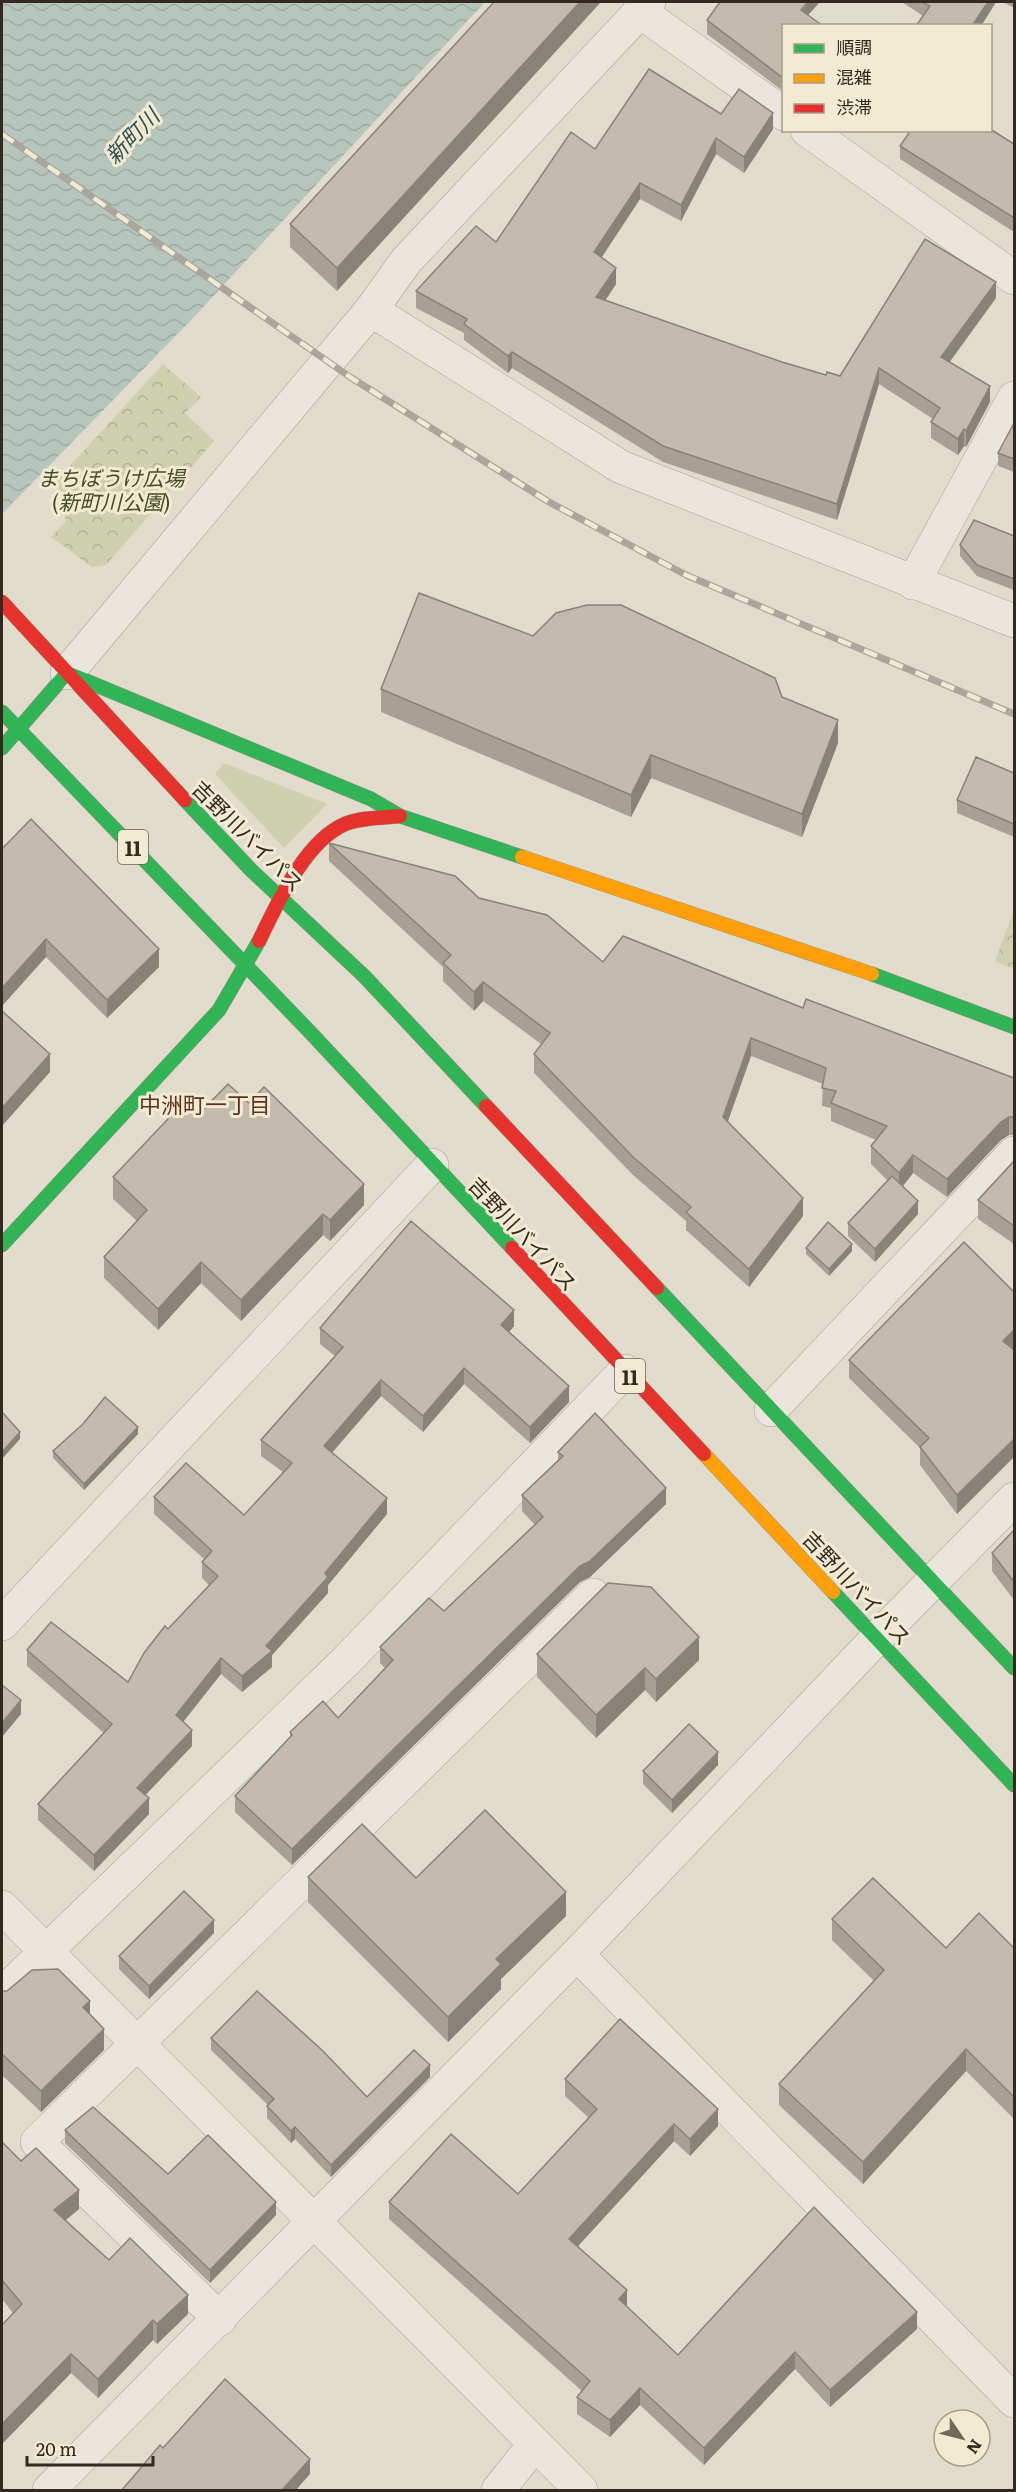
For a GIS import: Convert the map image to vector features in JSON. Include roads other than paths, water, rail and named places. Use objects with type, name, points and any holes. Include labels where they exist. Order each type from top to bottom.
[{"type":"main road","name":"吉野川バイパス","points":[[2,602],[118,730],[280,897],[364,976],[1014,1668]]},
{"type":"main road","points":[[2,748],[67,673],[371,799],[400,816],[842,963],[1014,1027]]},
{"type":"main road","name":"吉野川バイパス","points":[[2,712],[246,966],[1014,1785]]},
{"type":"main road","points":[[2,1245],[219,1010],[246,966],[280,897],[315,849],[342,826],[360,820],[400,816]]},
{"type":"street","points":[[67,673],[371,310],[406,261],[644,6],[782,113]]},
{"type":"street","points":[[810,132],[1014,278]]},
{"type":"street","points":[[371,310],[621,467],[1014,621]]},
{"type":"street","points":[[913,583],[1014,398]]},
{"type":"street","points":[[771,1410],[1014,1153]]},
{"type":"street","points":[[2,1624],[432,1165]]},
{"type":"street","points":[[2,1994],[43,1951],[346,1661],[625,1371]]},
{"type":"street","points":[[49,2490],[577,1954],[877,1638],[1014,1499]]},
{"type":"street","points":[[219,2319],[38,2142],[593,1595]]},
{"type":"street","points":[[2,1907],[43,1951],[316,2221],[581,2490]]},
{"type":"street","points":[[577,1954],[1014,2401]]},
{"type":"street","points":[[498,2490],[535,2444]]},
{"type":"water","name":"新町川","points":[[2,2],[485,2],[195,316],[2,514]]},
{"type":"railway","points":[[2,134],[350,377],[549,502],[686,575],[1014,714]]},
{"type":"district","name":"中洲町一丁目","points":[[205,1103]]},
{"type":"park label","name":"まちぼうけ広場 (新町川公園)","points":[[111,488]]}]
